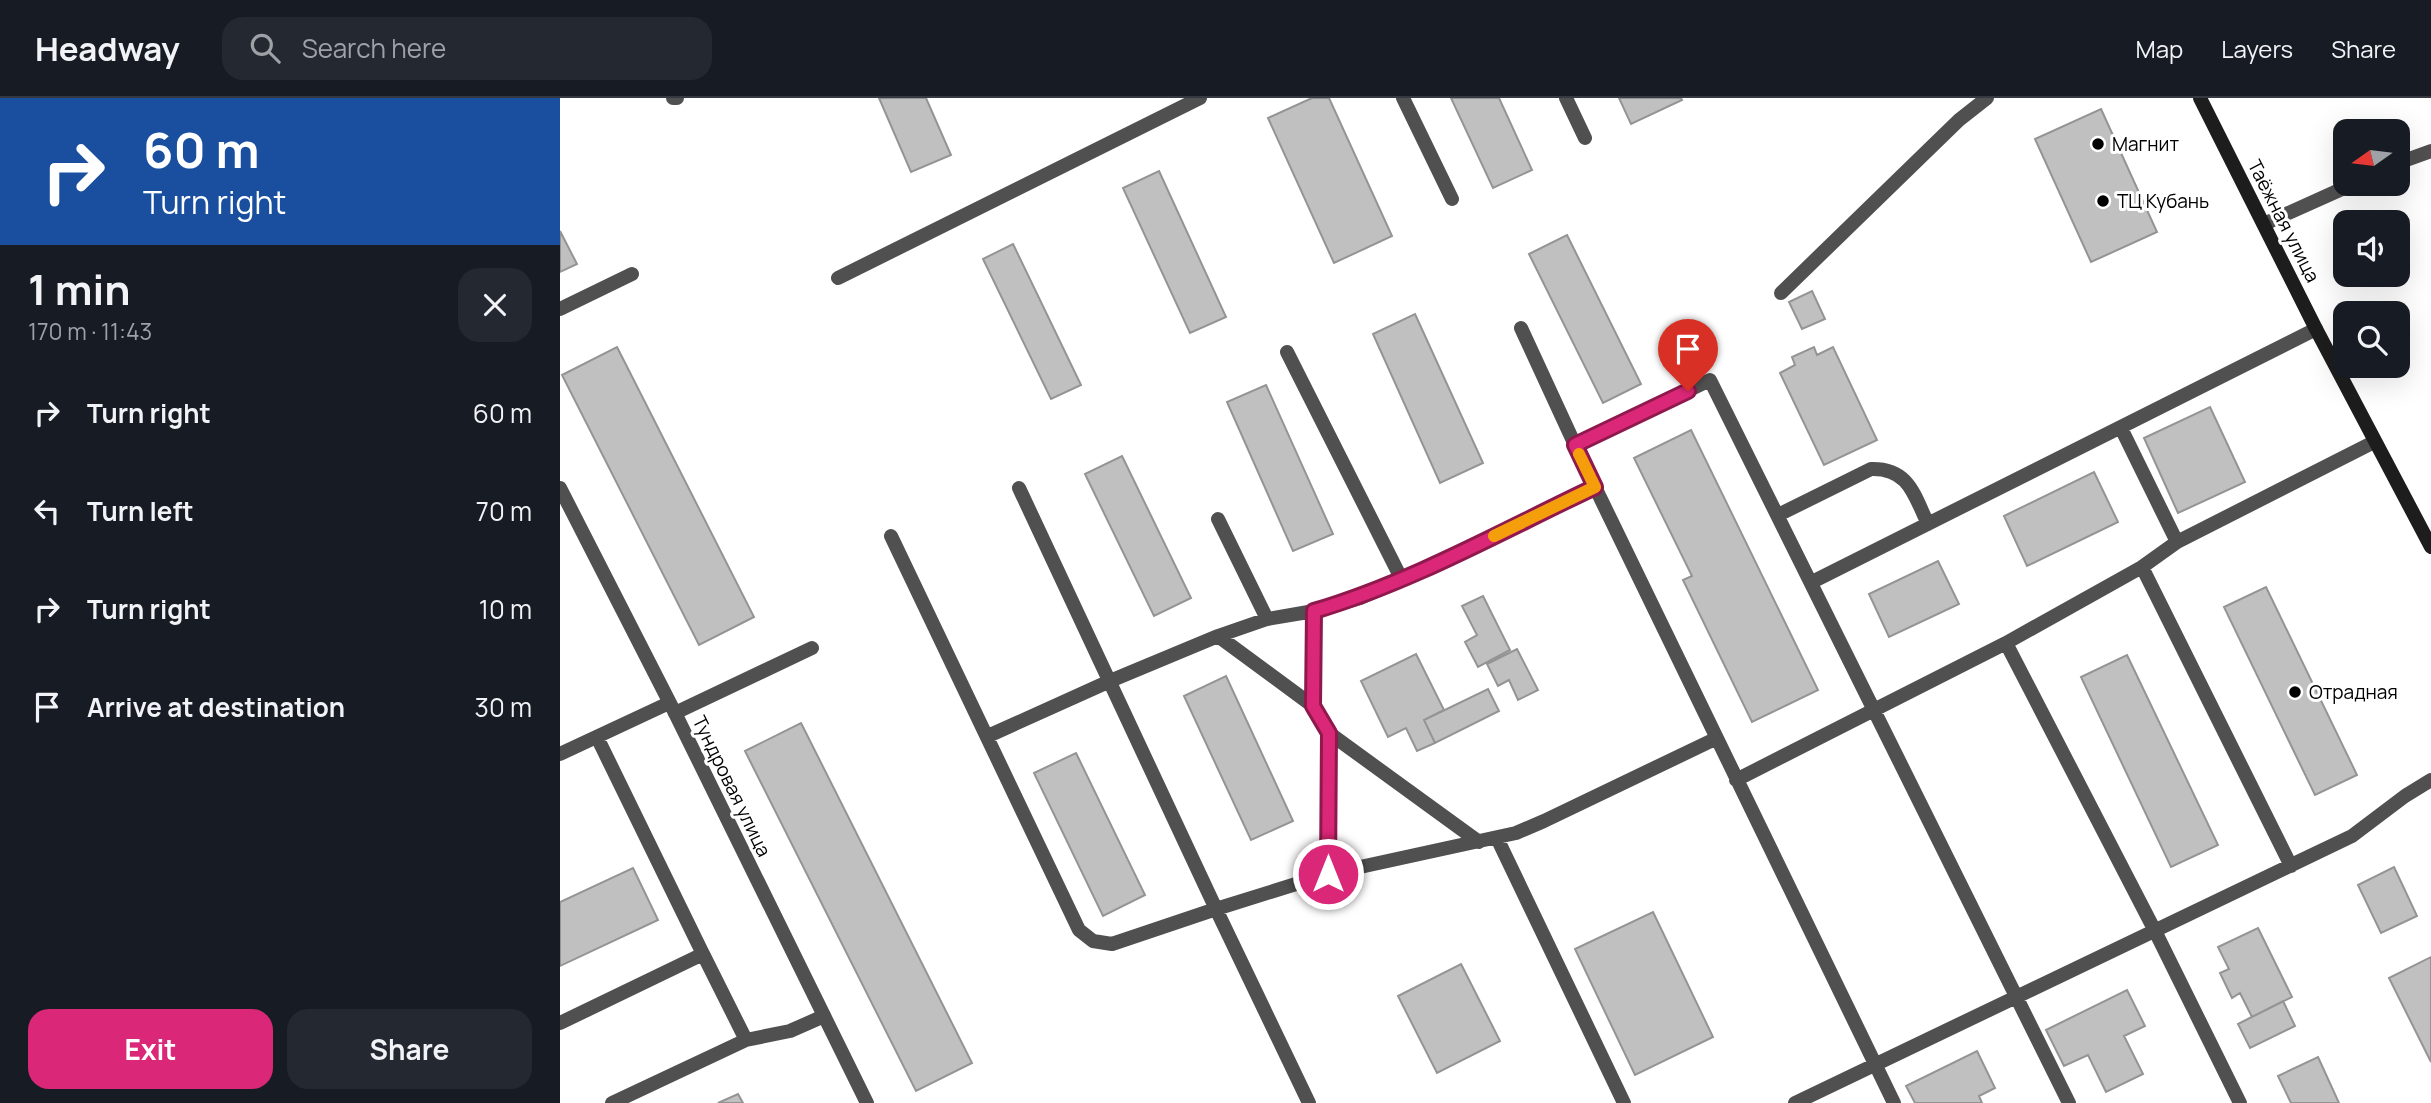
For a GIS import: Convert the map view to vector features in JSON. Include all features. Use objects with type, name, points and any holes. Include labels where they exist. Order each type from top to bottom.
[{"type":"street","points":[[838,278],[1200,98]]},
{"type":"street","points":[[1403,98],[1452,199]]},
{"type":"street","points":[[1566,98],[1585,138]]},
{"type":"street","points":[[1781,293],[1959,120],[1987,98]]},
{"type":"street","name":"Таёжная улица","points":[[2200,98],[2374,442],[2431,547]]},
{"type":"street","points":[[2410,159],[2431,151]]},
{"type":"street","points":[[2264,224],[2333,193]]},
{"type":"street","points":[[560,309],[632,274]]},
{"type":"street","points":[[1521,328],[1716,739],[1894,1103]]},
{"type":"street","points":[[1812,582],[2316,329]]},
{"type":"street","points":[[1287,352],[1402,580]]},
{"type":"street","points":[[1575,445],[1710,380],[2069,1103]]},
{"type":"street","points":[[2121,428],[2177,542]]},
{"type":"street","points":[[1736,780],[2006,643],[2142,567],[2177,542],[2374,442]]},
{"type":"street","points":[[1778,515],[1871,469],[1887,468],[1900,476],[1911,488],[1928,524]]},
{"type":"street","points":[[988,736],[1218,636],[1266,619],[1314,611],[1360,597],[1402,580],[1595,487]]},
{"type":"street","name":"Тундровая улица","points":[[560,488],[867,1103]]},
{"type":"street","points":[[1019,488],[1310,1103]]},
{"type":"street","points":[[1218,519],[1266,619]]},
{"type":"street","points":[[891,536],[1079,930],[1093,941],[1112,944],[1328,874],[1497,838],[1544,821],[1716,739]]},
{"type":"street","points":[[2142,567],[2291,866]]},
{"type":"street","points":[[1313,706],[1314,611]]},
{"type":"street","points":[[1218,636],[1313,706],[1329,733],[1479,842]]},
{"type":"street","points":[[2006,643],[2155,931],[2240,1103]]},
{"type":"street","points":[[560,754],[812,648]]},
{"type":"street","points":[[1328,874],[1329,733]]},
{"type":"street","points":[[597,737],[746,1040]]},
{"type":"street","points":[[1795,1103],[2352,836],[2404,796],[2431,780]]},
{"type":"street","points":[[1497,838],[1624,1103]]},
{"type":"street","points":[[560,1023],[703,954]]},
{"type":"street","points":[[612,1103],[746,1040],[790,1031],[824,1016]]},
{"type":"building","points":[[879,98],[926,98],[951,155],[911,172]]},
{"type":"building","points":[[1312,98],[1329,98],[1392,236],[1334,263],[1268,118]]},
{"type":"building","points":[[1451,98],[1499,98],[1532,170],[1493,188]]},
{"type":"building","points":[[1619,98],[1681,98],[1682,100],[1631,124]]},
{"type":"building","name":"ТЦ Кубань","points":[[2101,109],[2157,232],[2091,262],[2035,139]]},
{"type":"building","points":[[1159,171],[1226,317],[1190,333],[1123,188]]},
{"type":"building","points":[[560,231],[577,264],[560,272]]},
{"type":"building","points":[[1567,235],[1641,384],[1603,403],[1529,254]]},
{"type":"building","points":[[1013,244],[1081,385],[1051,399],[983,259]]},
{"type":"building","points":[[1812,291],[1825,319],[1802,329],[1789,302]]},
{"type":"building","points":[[1415,314],[1483,463],[1440,483],[1373,334]]},
{"type":"building","points":[[617,347],[754,617],[699,645],[562,375]]},
{"type":"building","points":[[1814,347],[1817,355],[1833,347],[1877,440],[1824,465],[1780,373],[1795,365],[1792,357]]},
{"type":"building","points":[[1266,385],[1333,534],[1293,551],[1227,402]]},
{"type":"building","points":[[2210,407],[2245,482],[2178,513],[2144,438]]},
{"type":"building","points":[[1691,430],[1818,690],[1752,722],[1683,580],[1692,576],[1634,458]]},
{"type":"building","points":[[1122,456],[1191,598],[1154,616],[1085,474]]},
{"type":"building","points":[[2094,472],[2118,522],[2027,566],[2004,516]]},
{"type":"building","points":[[1938,561],[1959,604],[1889,637],[1869,594]]},
{"type":"building","points":[[2266,587],[2357,775],[2315,795],[2224,607]]},
{"type":"building","points":[[1483,596],[1510,650],[1478,667],[1465,642],[1477,635],[1462,606]]},
{"type":"building","points":[[1517,649],[1538,690],[1518,700],[1509,680],[1498,686],[1487,664]]},
{"type":"building","points":[[1416,654],[1444,710],[1424,720],[1435,743],[1417,751],[1406,728],[1388,737],[1361,681]]},
{"type":"building","points":[[2127,655],[2218,845],[2171,867],[2081,677]]},
{"type":"building","points":[[1226,676],[1293,821],[1251,840],[1184,696]]},
{"type":"building","points":[[1488,689],[1499,711],[1435,743],[1424,720]]},
{"type":"building","points":[[801,723],[972,1063],[916,1091],[745,751]]},
{"type":"building","points":[[1076,753],[1145,895],[1103,916],[1034,773]]},
{"type":"building","points":[[2394,867],[2417,916],[2381,933],[2358,885]]},
{"type":"building","points":[[633,868],[658,920],[560,966],[560,902]]},
{"type":"building","points":[[1653,912],[1713,1037],[1635,1075],[1575,949]]},
{"type":"building","points":[[2258,928],[2292,997],[2252,1017],[2240,993],[2232,998],[2220,973],[2229,969],[2218,947]]},
{"type":"building","points":[[2431,957],[2431,1062],[2389,978]]},
{"type":"building","points":[[1461,964],[1500,1041],[1437,1073],[1398,996]]},
{"type":"building","points":[[2127,990],[2145,1026],[2124,1036],[2143,1074],[2106,1092],[2088,1055],[2064,1066],[2046,1030]]},
{"type":"building","points":[[2283,1001],[2295,1026],[2250,1048],[2238,1024]]},
{"type":"building","points":[[1977,1051],[1995,1088],[1979,1096],[1982,1103],[1915,1103],[1906,1086]]},
{"type":"building","points":[[2318,1057],[2339,1103],[2291,1103],[2278,1076]]},
{"type":"building","points":[[738,1094],[743,1103],[718,1103]]},
{"type":"slow traffic","points":[[1494,536],[1595,487],[1579,454]]},
{"type":"place","name":"Магнит","points":[[2098,144]]},
{"type":"place","name":"ТЦ Кубань","points":[[2103,201]]},
{"type":"place","name":"Отрадная","points":[[2295,692]]},
{"type":"route","points":[[1328,874],[1329,733],[1313,706],[1314,611],[1402,580],[1595,487],[1575,445],[1688,391]]}]
